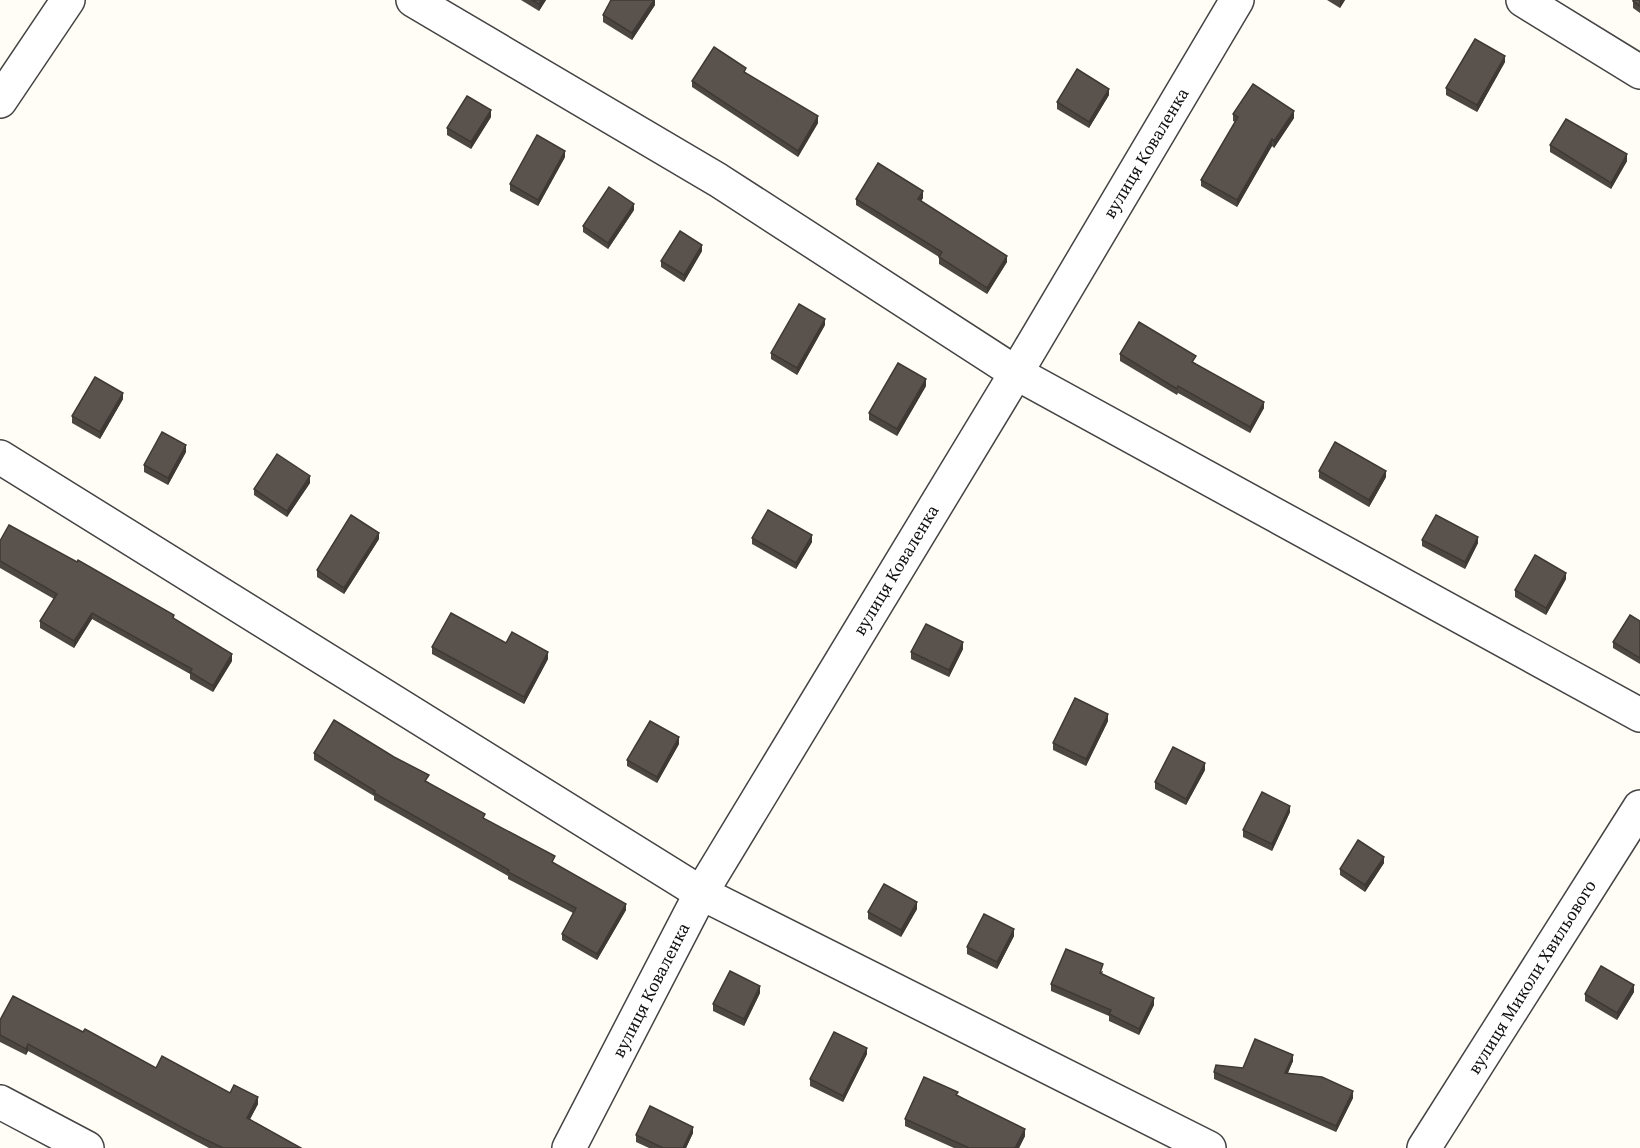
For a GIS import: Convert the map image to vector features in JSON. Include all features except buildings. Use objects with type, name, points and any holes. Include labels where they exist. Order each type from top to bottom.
[{"type":"street","points":[[0,101],[68,0]]},
{"type":"street","points":[[413,0],[718,180],[1016,373],[1640,715]]},
{"type":"street","name":"вулиця Коваленка","points":[[569,1148],[701,892],[1016,373],[1237,0]]},
{"type":"street","points":[[1523,0],[1640,72]]},
{"type":"street","points":[[0,457],[701,892],[1209,1148]]},
{"type":"street","name":"вулиця Миколи Хвильового","points":[[1424,1148],[1640,807]]},
{"type":"street","points":[[0,1102],[87,1148]]}]
